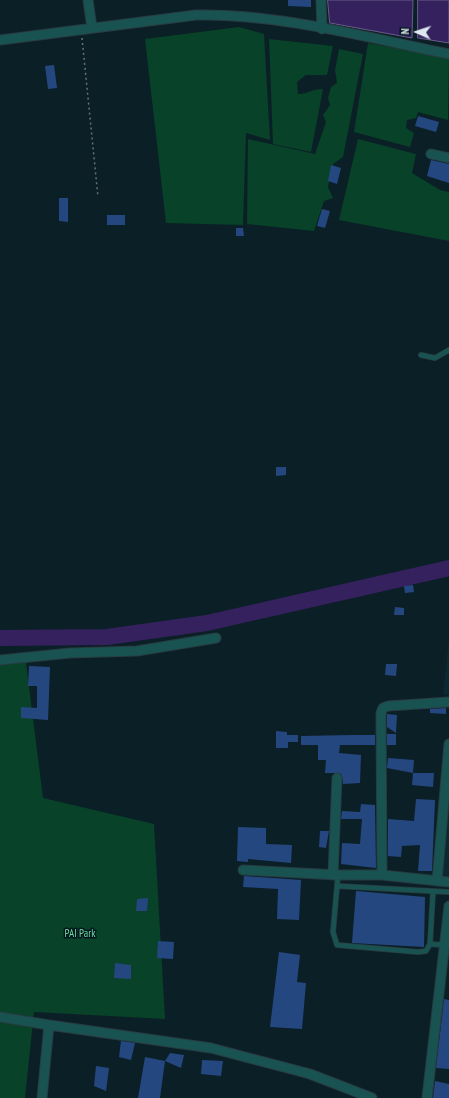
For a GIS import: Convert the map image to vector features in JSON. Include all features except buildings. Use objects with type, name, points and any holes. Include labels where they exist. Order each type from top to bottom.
[{"type":"street","points":[[88,0],[92,28]]},
{"type":"street","points":[[321,0],[322,29]]},
{"type":"street","points":[[0,40],[196,15],[228,14],[322,29],[449,54]]},
{"type":"street","points":[[431,154],[449,158]]},
{"type":"street","points":[[0,660],[70,653],[137,651],[216,638]]},
{"type":"street","points":[[382,875],[381,714],[383,708],[388,706],[449,702]]},
{"type":"street","points":[[438,880],[449,744]]},
{"type":"street","points":[[336,778],[336,875]]},
{"type":"street","points":[[243,870],[336,875],[382,875],[449,882]]},
{"type":"street","points":[[427,1098],[449,906]]},
{"type":"street","points":[[0,1017],[211,1048],[310,1074],[372,1098]]},
{"type":"street","points":[[42,1098],[49,1025]]},
{"type":"lane","points":[[421,355],[435,358],[449,350]]},
{"type":"lane","points":[[336,875],[337,886],[333,932],[337,945],[418,952],[426,951],[430,944],[433,892]]},
{"type":"lane","points":[[337,886],[449,892]]},
{"type":"lane","points":[[430,944],[444,945]]},
{"type":"path","points":[[81,30],[98,197]]},
{"type":"shaded area","points":[[328,0],[413,0],[412,38],[330,23]]},
{"type":"shaded area","points":[[418,0],[449,0],[449,43],[418,38]]},
{"type":"shaded area","points":[[449,639],[449,695],[443,694]]},
{"type":"shaded area","points":[[449,777],[449,877],[441,877]]},
{"type":"green space","points":[[239,27],[264,34],[270,140],[246,133],[243,225],[166,223],[145,39]]},
{"type":"green space","points":[[269,39],[333,46],[327,75],[306,75],[297,82],[298,94],[323,89],[311,152],[273,144]]},
{"type":"green space","points":[[368,43],[449,58],[448,120],[418,112],[416,118],[407,120],[406,128],[414,133],[410,147],[354,132]]},
{"type":"green space","points":[[339,49],[363,54],[343,157],[333,164],[328,187],[333,198],[324,201],[314,231],[247,224],[248,139],[315,154],[326,122],[323,115],[330,105],[328,98],[331,87],[337,83],[335,70]]},
{"type":"green space","points":[[358,139],[416,154],[412,173],[440,190],[449,192],[449,241],[339,220]]},
{"type":"green space","name":"PAI Park","points":[[25,655],[43,798],[154,824],[165,1019],[34,1012],[25,1098],[0,1098],[0,656]]},
{"type":"waterway","points":[[0,638],[107,637],[207,623],[449,568]]}]
